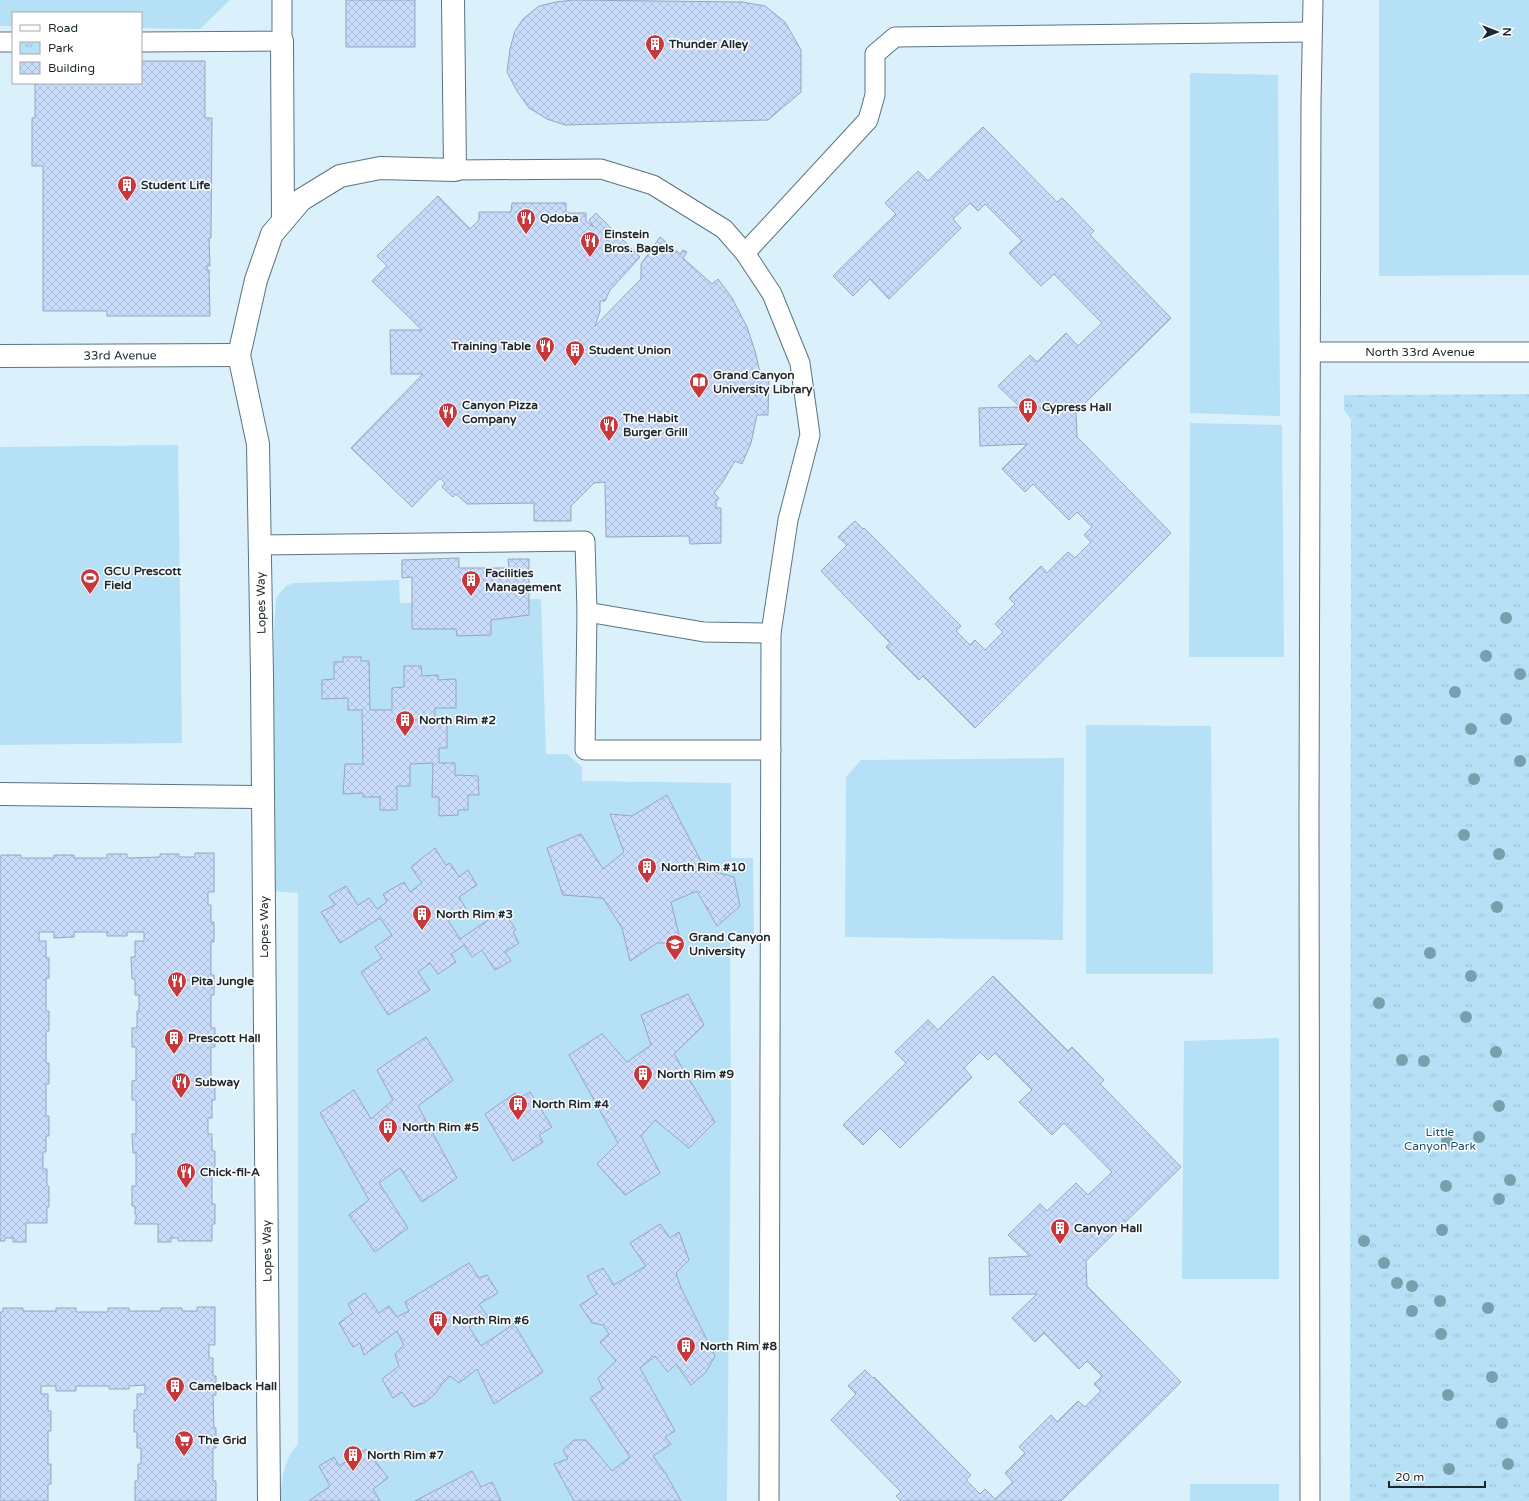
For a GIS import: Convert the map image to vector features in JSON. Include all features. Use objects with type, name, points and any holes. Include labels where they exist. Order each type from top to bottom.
[{"type":"street","points":[[239,355],[256,280],[272,234],[301,200],[340,176],[380,168],[455,170],[453,0]]},
{"type":"street","points":[[282,41],[283,221]]},
{"type":"street","name":"33rd Avenue","points":[[0,356],[239,355]]},
{"type":"street","name":"Lopes Way","points":[[239,355],[258,444],[263,796],[269,1501]]},
{"type":"street","points":[[0,794],[263,796]]},
{"type":"lane","points":[[142,42],[282,41],[282,0]]},
{"type":"lane","points":[[1310,1501],[1309,808],[1310,352],[1313,0]]},
{"type":"lane","points":[[745,253],[868,120],[876,95],[876,54],[895,37],[1312,32]]},
{"type":"lane","points":[[0,42],[12,42]]},
{"type":"lane","points":[[455,170],[601,169],[653,185],[724,229],[745,253],[772,294],[800,363],[810,435],[788,520],[771,633],[769,1501]]},
{"type":"lane","name":"North 33rd Avenue","points":[[1310,352],[1529,352]]},
{"type":"lane","points":[[260,545],[585,541],[587,612],[585,750],[771,750]]},
{"type":"lane","points":[[587,612],[704,632],[771,633]]},
{"type":"shaded area","name":"Grand Canyon University","points":[[0,0],[1529,0],[1529,394],[1344,395],[1344,410],[1351,420],[1350,1501],[0,1501]]},
{"type":"green space","points":[[0,0],[230,0],[200,29],[142,28],[142,12],[12,12],[12,26],[0,26]]},
{"type":"green space","points":[[1379,0],[1529,0],[1529,275],[1379,276]]},
{"type":"green space","points":[[1190,73],[1278,75],[1280,416],[1190,413]]},
{"type":"green space","name":"Little Canyon Park","points":[[1529,394],[1529,1501],[1350,1501],[1351,420],[1344,410],[1344,395]]},
{"type":"green space","points":[[1190,423],[1282,425],[1284,657],[1189,657]]},
{"type":"green space","name":"GCU Prescott Field","points":[[178,445],[182,743],[0,745],[0,447]]},
{"type":"green space","points":[[399,580],[400,603],[541,599],[546,754],[567,754],[582,767],[582,781],[731,783],[731,858],[753,858],[754,934],[730,935],[731,1107],[727,1501],[280,1501],[286,1464],[293,1450],[298,1444],[298,893],[275,891],[273,817],[274,633],[276,598],[286,586],[294,583]]},
{"type":"green space","points":[[1086,725],[1211,726],[1213,974],[1086,974]]},
{"type":"green space","points":[[1064,758],[1063,940],[845,937],[846,777],[861,760]]},
{"type":"green space","points":[[1279,1038],[1279,1279],[1182,1279],[1184,1041]]},
{"type":"green space","points":[[1190,1484],[1279,1484],[1279,1501],[1190,1501]]},
{"type":"building","points":[[346,0],[415,0],[415,47],[346,47]]},
{"type":"building","name":"Thunder Alley","points":[[574,0],[742,2],[765,6],[785,22],[801,50],[801,92],[768,120],[565,125],[547,119],[529,108],[517,91],[507,72],[510,49],[515,31],[523,19],[539,6]]},
{"type":"building","name":"Student Life","points":[[142,61],[205,61],[205,118],[212,118],[211,238],[209,238],[210,266],[207,266],[207,270],[209,270],[210,316],[107,316],[107,311],[43,311],[43,166],[32,166],[32,118],[35,118],[35,84],[142,84]]},
{"type":"building","name":"Cypress Hall","points":[[983,127],[1057,202],[1062,198],[1094,231],[1090,235],[1171,318],[1076,412],[1077,437],[1171,533],[975,728],[923,676],[919,680],[886,647],[890,643],[821,571],[847,545],[838,537],[855,521],[863,529],[864,528],[961,626],[956,631],[970,645],[975,640],[985,650],[1003,632],[995,624],[1015,604],[1009,598],[1041,566],[1047,573],[1068,552],[1075,558],[1091,542],[1084,535],[1092,527],[1077,512],[1069,520],[1033,484],[1025,492],[1002,469],[1027,444],[980,446],[979,408],[1020,407],[998,386],[1030,355],[1037,362],[1066,333],[1078,346],[1102,323],[1054,274],[1041,286],[1009,253],[1022,241],[985,204],[978,211],[970,203],[953,219],[961,228],[889,299],[870,279],[853,296],[833,276],[896,214],[885,203],[918,171],[928,181]]},
{"type":"building","name":"Student Union","points":[[438,196],[470,229],[479,220],[479,212],[511,212],[512,203],[566,203],[566,213],[586,213],[586,221],[593,227],[589,220],[596,213],[640,257],[610,290],[605,301],[600,301],[600,311],[595,326],[641,279],[641,264],[660,237],[680,254],[683,250],[687,252],[683,258],[712,284],[718,279],[732,298],[747,327],[760,372],[769,373],[768,415],[757,415],[751,443],[742,464],[735,461],[722,483],[714,493],[719,498],[716,502],[716,508],[721,508],[721,543],[690,544],[689,536],[606,537],[605,482],[594,483],[571,506],[571,521],[534,521],[534,503],[467,504],[456,494],[453,497],[442,487],[445,483],[440,478],[412,507],[351,448],[423,374],[391,374],[390,330],[422,330],[372,281],[387,266],[377,256]]},
{"type":"building","name":"Facilities Management","points":[[459,558],[459,568],[509,568],[508,559],[529,559],[529,615],[491,620],[491,635],[457,636],[456,629],[412,629],[412,577],[402,578],[402,560]]},
{"type":"building","name":"North Rim #2","points":[[343,657],[361,657],[361,661],[369,661],[370,710],[392,710],[392,688],[404,687],[404,666],[421,666],[422,676],[438,675],[438,680],[456,679],[456,708],[435,708],[435,725],[447,725],[447,748],[439,748],[439,763],[455,763],[455,775],[478,776],[479,795],[468,795],[468,810],[458,810],[458,815],[439,816],[439,797],[432,797],[433,763],[410,764],[410,786],[397,786],[397,810],[380,810],[380,797],[363,797],[363,793],[343,794],[345,764],[363,764],[362,710],[348,710],[348,698],[322,699],[322,680],[334,679],[334,662],[343,662]]},
{"type":"building","name":"North Rim #10","points":[[667,795],[705,869],[734,877],[740,906],[717,926],[697,891],[671,902],[681,943],[657,943],[630,961],[622,928],[603,898],[563,895],[547,848],[581,834],[603,869],[624,852],[610,814],[632,816]]},
{"type":"building","name":"North Rim #3","points":[[435,848],[446,865],[450,863],[459,877],[468,870],[477,885],[459,897],[466,909],[448,920],[460,939],[500,912],[504,919],[507,916],[516,930],[513,932],[519,943],[505,952],[511,961],[495,970],[482,950],[472,957],[464,945],[451,954],[456,962],[438,974],[430,963],[418,972],[430,990],[388,1015],[361,972],[382,958],[375,947],[392,935],[380,918],[340,943],[321,912],[335,905],[329,896],[346,886],[358,905],[369,898],[377,909],[387,902],[383,894],[404,882],[410,892],[422,883],[411,867]]},
{"type":"building","name":"Prescott Hall","points":[[195,853],[214,853],[214,892],[208,892],[208,905],[211,905],[211,922],[214,922],[214,942],[211,942],[211,975],[214,975],[214,995],[211,995],[211,1028],[215,1028],[215,1047],[211,1047],[211,1080],[215,1080],[215,1100],[212,1100],[212,1118],[208,1118],[208,1134],[212,1134],[212,1151],[215,1151],[215,1171],[212,1171],[212,1204],[215,1204],[215,1224],[212,1224],[212,1241],[178,1241],[178,1238],[171,1238],[171,1242],[158,1242],[158,1224],[135,1224],[136,1214],[135,1206],[132,1206],[132,1186],[136,1186],[136,1153],[133,1153],[132,1134],[136,1134],[136,1100],[132,1100],[132,1081],[136,1080],[136,1047],[132,1047],[132,1028],[137,1028],[139,995],[135,995],[135,979],[132,979],[131,957],[135,957],[135,941],[144,941],[144,932],[127,932],[127,936],[107,936],[107,932],[74,932],[74,937],[54,938],[54,932],[39,932],[39,941],[46,941],[46,958],[49,958],[49,978],[46,978],[46,1011],[49,1011],[49,1031],[46,1031],[46,1063],[49,1063],[49,1084],[46,1084],[46,1116],[49,1116],[49,1136],[46,1136],[46,1152],[43,1152],[43,1169],[47,1169],[47,1186],[49,1186],[47,1223],[26,1223],[26,1242],[13,1242],[13,1238],[5,1238],[5,1241],[0,1241],[1,855],[21,855],[21,858],[54,858],[54,855],[74,855],[74,858],[107,858],[107,854],[127,854],[127,858],[160,857],[160,854],[179,854],[179,857],[195,857]]},
{"type":"building","name":"Canyon Hall","points":[[993,976],[1068,1051],[1072,1047],[1104,1080],[1100,1084],[1181,1167],[1086,1261],[1087,1286],[1181,1382],[1061,1501],[901,1501],[896,1496],[901,1492],[831,1420],[856,1394],[848,1386],[865,1370],[873,1378],[874,1377],[971,1475],[966,1480],[980,1494],[985,1489],[995,1499],[1013,1482],[1005,1473],[1025,1453],[1019,1447],[1051,1415],[1057,1422],[1078,1401],[1085,1407],[1101,1391],[1094,1384],[1102,1376],[1087,1361],[1079,1369],[1044,1333],[1035,1342],[1012,1318],[1037,1294],[990,1295],[989,1258],[1030,1256],[1008,1235],[1040,1204],[1047,1211],[1076,1183],[1088,1195],[1112,1172],[1064,1123],[1052,1135],[1019,1102],[1032,1090],[995,1053],[988,1060],[980,1052],[964,1068],[972,1077],[900,1148],[880,1128],[863,1145],[843,1125],[906,1063],[895,1052],[928,1020],[938,1030]]},
{"type":"building","name":"North Rim #9","points":[[688,994],[704,1025],[674,1054],[715,1122],[689,1148],[655,1120],[641,1136],[660,1173],[625,1195],[597,1164],[618,1143],[569,1055],[602,1034],[627,1062],[651,1045],[641,1015]]},
{"type":"building","name":"North Rim #5","points":[[426,1037],[453,1080],[418,1106],[457,1178],[422,1202],[400,1168],[379,1183],[408,1228],[375,1252],[349,1215],[369,1200],[320,1113],[354,1090],[371,1119],[393,1100],[377,1070]]},
{"type":"building","name":"North Rim #4","points":[[530,1092],[552,1127],[539,1135],[543,1142],[513,1161],[485,1114],[515,1093],[518,1099]]},
{"type":"building","name":"North Rim #8","points":[[660,1224],[670,1238],[679,1232],[689,1260],[676,1273],[681,1288],[715,1356],[706,1372],[691,1385],[676,1364],[668,1372],[655,1356],[640,1368],[675,1431],[665,1437],[671,1444],[653,1456],[666,1474],[681,1501],[574,1501],[554,1464],[568,1459],[563,1450],[574,1440],[586,1440],[612,1471],[630,1457],[590,1398],[603,1389],[598,1378],[616,1361],[600,1342],[609,1334],[603,1325],[592,1323],[580,1305],[597,1294],[587,1276],[603,1268],[614,1285],[646,1266],[630,1243]]},
{"type":"building","name":"North Rim #6","points":[[469,1263],[479,1278],[487,1275],[498,1293],[479,1304],[488,1317],[469,1327],[481,1346],[514,1324],[543,1372],[494,1404],[477,1369],[459,1383],[450,1376],[435,1394],[424,1403],[413,1407],[402,1392],[393,1398],[382,1379],[399,1366],[395,1354],[404,1345],[397,1331],[364,1355],[360,1343],[353,1347],[339,1323],[353,1313],[348,1304],[365,1293],[379,1313],[389,1306],[397,1317],[409,1311],[405,1302]]},
{"type":"building","name":"Camelback Hall","points":[[197,1307],[215,1307],[215,1345],[209,1345],[209,1358],[213,1358],[213,1376],[216,1376],[216,1395],[213,1395],[216,1448],[213,1448],[213,1481],[216,1481],[216,1501],[135,1501],[135,1481],[138,1481],[138,1464],[141,1464],[141,1448],[137,1448],[137,1432],[134,1432],[134,1410],[137,1410],[137,1394],[145,1394],[145,1385],[129,1386],[129,1389],[109,1389],[109,1386],[76,1386],[76,1391],[56,1391],[56,1386],[41,1386],[41,1394],[48,1394],[48,1411],[51,1411],[51,1431],[48,1431],[48,1464],[51,1464],[51,1484],[48,1484],[48,1501],[0,1501],[0,1312],[3,1312],[3,1308],[23,1308],[23,1311],[56,1311],[56,1308],[76,1308],[76,1312],[108,1312],[108,1308],[129,1308],[129,1311],[161,1311],[161,1308],[182,1308],[182,1311],[197,1311]]},
{"type":"building","name":"North Rim #7","points":[[366,1449],[388,1478],[373,1489],[380,1501],[309,1501],[330,1486],[319,1466],[334,1457],[339,1466]]},
{"type":"building","name":"North Rim #7","points":[[472,1471],[481,1487],[492,1482],[501,1501],[415,1501]]},
{"type":"place","name":"Thunder Alley","points":[[655,61]]},
{"type":"place","name":"Student Life","points":[[127,202]]},
{"type":"place","name":"Qdoba","points":[[526,235]]},
{"type":"place","name":"Einstein Bros. Bagels","points":[[590,258]]},
{"type":"place","name":"Training Table","points":[[545,363]]},
{"type":"place","name":"Student Union","points":[[575,367]]},
{"type":"place","name":"Grand Canyon University Library","points":[[699,399]]},
{"type":"place","name":"Cypress Hall","points":[[1028,424]]},
{"type":"place","name":"Canyon Pizza Company","points":[[448,429]]},
{"type":"place","name":"The Habit Burger Grill","points":[[609,442]]},
{"type":"place","name":"GCU Prescott Field","points":[[90,595]]},
{"type":"place","name":"Facilities Management","points":[[471,597]]},
{"type":"place","name":"North Rim #2","points":[[405,737]]},
{"type":"place","name":"North Rim #10","points":[[647,884]]},
{"type":"place","name":"North Rim #3","points":[[422,931]]},
{"type":"place","name":"Grand Canyon University","points":[[675,961]]},
{"type":"place","name":"Pita Jungle","points":[[177,998]]},
{"type":"place","name":"Prescott Hall","points":[[174,1055]]},
{"type":"place","name":"North Rim #9","points":[[643,1091]]},
{"type":"place","name":"Subway","points":[[181,1099]]},
{"type":"place","name":"North Rim #4","points":[[518,1121]]},
{"type":"place","name":"North Rim #5","points":[[388,1144]]},
{"type":"place","name":"Chick-fil-A","points":[[186,1189]]},
{"type":"place","name":"Canyon Hall","points":[[1060,1245]]},
{"type":"place","name":"North Rim #6","points":[[438,1337]]},
{"type":"place","name":"North Rim #8","points":[[686,1363]]},
{"type":"place","name":"Camelback Hall","points":[[175,1403]]},
{"type":"place","name":"The Grid","points":[[184,1457]]},
{"type":"place","name":"North Rim #7","points":[[353,1472]]}]
